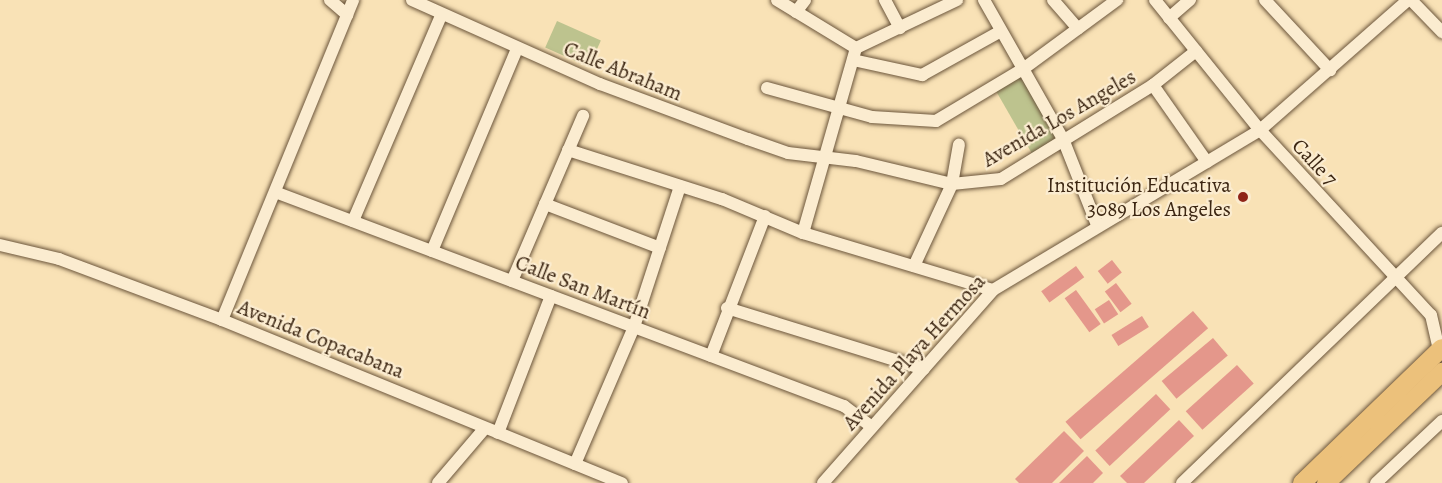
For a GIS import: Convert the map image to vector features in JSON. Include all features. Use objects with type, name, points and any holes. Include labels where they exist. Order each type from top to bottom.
[{"type":"highway","points":[[1302,483],[1441,349]]},
{"type":"highway","points":[[1326,483],[1442,372]]},
{"type":"street","points":[[330,0],[347,15]]},
{"type":"street","points":[[222,320],[353,0]]},
{"type":"street","name":"Calle Abraham","points":[[412,0],[441,16],[517,48],[748,140],[788,153],[826,156]]},
{"type":"street","points":[[777,0],[855,54],[922,75],[1001,31]]},
{"type":"street","points":[[796,12],[805,0]]},
{"type":"street","points":[[885,0],[900,28]]},
{"type":"street","points":[[803,233],[855,54],[900,28],[957,0]]},
{"type":"street","points":[[984,0],[1063,139],[1097,225]]},
{"type":"street","points":[[1053,0],[1078,29]]},
{"type":"street","points":[[767,88],[840,108],[907,122],[936,121],[1023,69],[1118,0]]},
{"type":"street","name":"Calle 7","points":[[1155,0],[1260,130],[1431,315],[1441,349]]},
{"type":"street","points":[[1170,18],[1190,0]]},
{"type":"street","points":[[1265,0],[1330,70]]},
{"type":"street","points":[[1404,1],[1442,32]]},
{"type":"street","name":"Avenida Playa Hermosa","points":[[824,483],[993,290],[1097,225],[1260,130],[1330,70],[1404,1]]},
{"type":"street","points":[[353,221],[441,16]]},
{"type":"street","points":[[432,251],[517,48]]},
{"type":"street","name":"Avenida Los Angeles","points":[[826,156],[952,184],[1001,179],[1153,85],[1196,51]]},
{"type":"street","points":[[1153,85],[1207,162]]},
{"type":"street","points":[[512,281],[583,116]]},
{"type":"street","points":[[914,266],[952,184],[959,145]]},
{"type":"street","points":[[568,150],[765,216],[803,233],[993,290]]},
{"type":"street","points":[[575,464],[634,327],[680,186]]},
{"type":"street","name":"Calle San Martín","points":[[274,192],[844,406],[872,427]]},
{"type":"street","points":[[545,204],[660,248]]},
{"type":"street","points":[[711,356],[727,308],[765,216]]},
{"type":"street","points":[[1182,483],[1442,233]]},
{"type":"street","name":"Avenida Copacabana","points":[[0,245],[58,260],[222,320],[622,483]]},
{"type":"street","points":[[498,433],[551,296]]},
{"type":"street","points":[[727,308],[924,369]]},
{"type":"street","points":[[1376,483],[1442,421]]},
{"type":"street","points":[[438,483],[485,428]]},
{"type":"green space","points":[[557,21],[601,41],[589,67],[545,47]]},
{"type":"green space","points":[[1021,76],[1056,136],[1055,143],[1034,157],[996,91]]},
{"type":"building","points":[[1112,260],[1122,273],[1108,284],[1098,271]]},
{"type":"building","points":[[1076,266],[1084,277],[1049,303],[1041,291]]},
{"type":"building","points":[[1116,283],[1132,304],[1120,312],[1105,291]]},
{"type":"building","points":[[1076,290],[1101,324],[1089,332],[1065,298]]},
{"type":"building","points":[[1109,300],[1118,314],[1104,324],[1095,309]]},
{"type":"building","points":[[1193,311],[1208,328],[1081,439],[1065,422]]},
{"type":"building","points":[[1142,316],[1149,327],[1118,346],[1111,335]]},
{"type":"building","points":[[1213,338],[1228,356],[1176,399],[1162,381]]},
{"type":"building","points":[[1237,365],[1254,384],[1202,430],[1186,411]]},
{"type":"building","points":[[1156,394],[1170,409],[1110,466],[1095,451]]},
{"type":"building","points":[[1179,420],[1194,436],[1144,483],[1127,483],[1120,476]]},
{"type":"building","points":[[1064,431],[1084,451],[1052,483],[1019,483],[1015,479]]},
{"type":"building","points":[[1087,456],[1103,473],[1093,483],[1059,483]]},
{"type":"place","name":"Institución Educativa 3089 Los Angeles","points":[[1243,197]]}]
